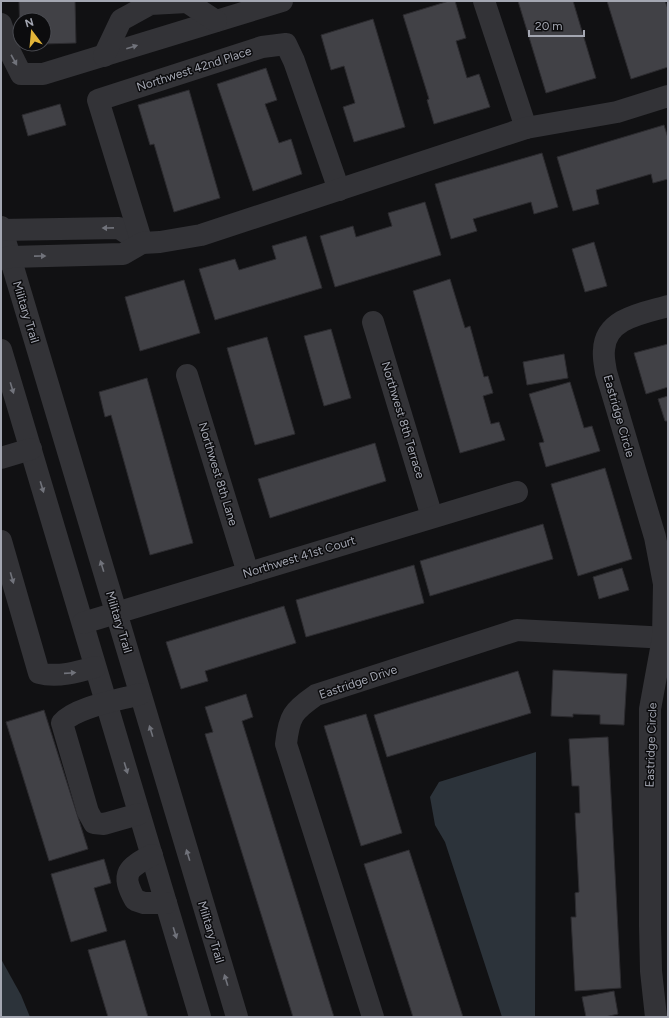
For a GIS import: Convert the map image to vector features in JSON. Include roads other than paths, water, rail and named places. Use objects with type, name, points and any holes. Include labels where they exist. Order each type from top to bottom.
[{"type":"street","points":[[1,24],[10,52],[21,74],[43,74],[282,1]]},
{"type":"street","points":[[484,1],[526,128]]},
{"type":"street","points":[[104,56],[121,20],[150,4],[187,2],[216,21]]},
{"type":"street","name":"Northwest 42nd Place","points":[[142,243],[98,100],[262,47],[286,44],[294,61],[339,190]]},
{"type":"street","points":[[5,258],[123,254],[142,243],[160,242],[201,235],[526,128],[617,112],[668,96]]},
{"type":"street","points":[[1,229],[119,228],[142,243]]},
{"type":"street","name":"Military Trail","points":[[1,229],[5,258],[116,614],[237,1017]]},
{"type":"street","name":"Eastridge Circle","points":[[656,1017],[651,971],[650,926],[650,709],[666,638],[664,584],[655,537],[606,372],[604,349],[612,328],[628,318],[668,306]]},
{"type":"street","name":"Northwest 8th Terrace","points":[[373,322],[432,517]]},
{"type":"street","points":[[1,350],[200,1017]]},
{"type":"street","name":"Northwest 8th Lane","points":[[187,375],[248,573]]},
{"type":"street","points":[[1,458],[31,449]]},
{"type":"street","name":"Northwest 41st Court","points":[[83,623],[516,492]]},
{"type":"street","points":[[1,541],[39,673],[48,675],[77,672],[95,667]]},
{"type":"street","name":"Eastridge Drive","points":[[373,1017],[286,744],[288,724],[298,708],[316,695],[517,630],[666,638]]},
{"type":"street","points":[[139,814],[104,824],[94,823],[85,805],[62,723],[65,718],[83,710],[140,694]]},
{"type":"street","points":[[152,855],[132,867],[128,871],[127,879],[135,900],[166,903]]}]
